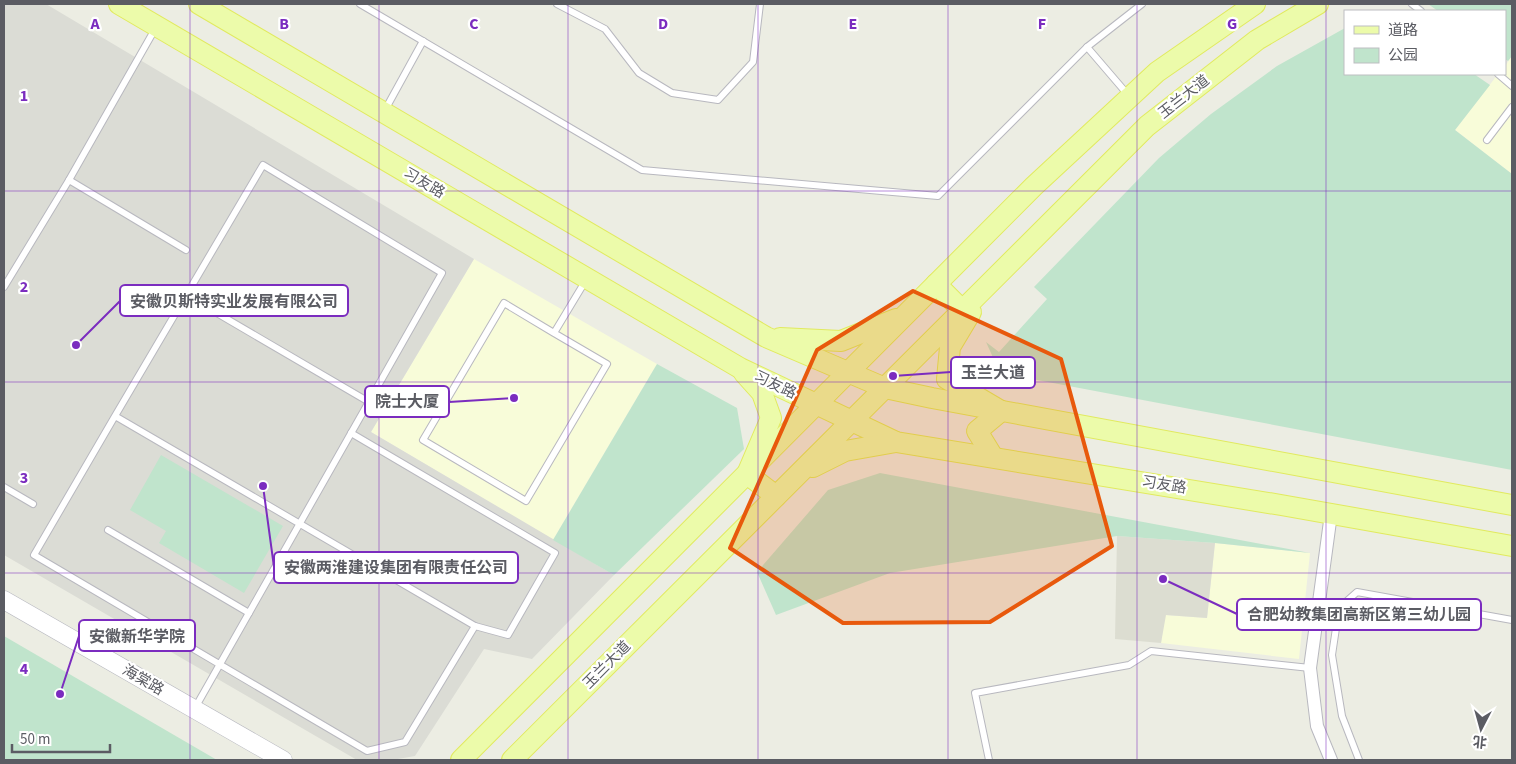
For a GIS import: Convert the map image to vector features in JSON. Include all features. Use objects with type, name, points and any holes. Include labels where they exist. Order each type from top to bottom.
[{"type":"main road","name":"习友路","points":[[119,4],[740,368],[896,442],[1281,505],[1512,546]]},
{"type":"main road","points":[[198,4],[766,337],[885,388],[1512,505]]},
{"type":"main road","points":[[461,760],[1034,186],[1157,72],[1255,4]]},
{"type":"main road","name":"玉兰大道","points":[[512,760],[1147,126],[1257,40],[1318,4]]},
{"type":"main road","points":[[936,284],[962,310]]},
{"type":"main road","points":[[986,286],[950,347],[947,379],[1001,411]]},
{"type":"main road","points":[[766,337],[840,341],[905,315]]},
{"type":"main road","points":[[740,368],[762,393],[771,418],[747,474]]},
{"type":"main road","points":[[993,457],[977,431],[1001,411]]},
{"type":"main road","points":[[799,473],[845,451],[896,442]]},
{"type":"main road","points":[[747,474],[776,496]]},
{"type":"street","points":[[1331,514],[1310,668],[1317,726],[1331,760]]},
{"type":"street","name":"海棠路","points":[[4,600],[283,760]]},
{"type":"lane","points":[[360,4],[642,170],[938,196],[1087,47],[1142,4]]},
{"type":"lane","points":[[557,4],[605,29],[638,73],[672,93],[718,100],[753,62],[760,4]]},
{"type":"lane","points":[[4,287],[69,180],[157,26]]},
{"type":"lane","points":[[384,113],[423,41]]},
{"type":"lane","points":[[1087,47],[1130,97]]},
{"type":"lane","points":[[1499,75],[1512,86]]},
{"type":"lane","points":[[1487,140],[1512,108]]},
{"type":"lane","points":[[195,710],[220,664],[442,273],[264,165],[34,555],[220,664],[367,751],[406,742],[475,626]]},
{"type":"lane","points":[[69,180],[186,250]]},
{"type":"lane","points":[[554,332],[587,278]]},
{"type":"lane","points":[[186,295],[369,402]]},
{"type":"lane","points":[[504,303],[554,332],[608,364],[526,501],[423,440],[504,303]]},
{"type":"lane","points":[[115,416],[475,626],[508,635],[555,553],[351,433]]},
{"type":"lane","points":[[4,487],[33,504]]},
{"type":"lane","points":[[108,530],[250,613]]},
{"type":"lane","points":[[1359,760],[1342,716],[1332,655],[1339,608],[1351,597],[1357,592],[1512,620]]},
{"type":"lane","points":[[989,760],[975,693],[1129,665],[1151,651],[1310,668]]},
{"type":"highlighted area","points":[[913,291],[1061,359],[1112,546],[990,622],[843,623],[730,548],[817,350]]},
{"type":"shaded area","points":[[4,4],[46,4],[474,259],[371,432],[614,575],[532,659],[484,649],[415,756],[392,760],[357,760],[4,555]]},
{"type":"shaded area","points":[[1512,56],[1512,174],[1455,130],[1497,75],[1506,75],[1506,65]]},
{"type":"shaded area","points":[[474,259],[657,364],[553,540],[371,432]]},
{"type":"shaded area","points":[[1117,536],[1215,543],[1207,618],[1166,615],[1161,643],[1115,639]]},
{"type":"shaded area","points":[[1215,543],[1310,553],[1299,659],[1161,643],[1165,615],[1207,618]]},
{"type":"green space","points":[[1428,4],[1512,4],[1512,56],[1508,61],[1506,60],[1506,10],[1437,10]]},
{"type":"green space","points":[[1344,29],[1344,75],[1475,75],[1490,85],[1455,130],[1512,174],[1512,470],[1000,373],[986,342],[999,352],[1047,299],[1034,287],[1159,158],[1211,114],[1277,66]]},
{"type":"green space","points":[[657,364],[737,408],[744,449],[614,575],[553,540]]},
{"type":"green space","points":[[161,455],[283,526],[244,593],[159,543],[166,531],[130,510]]},
{"type":"green space","points":[[880,473],[1310,553],[1215,543],[1117,536],[890,573],[776,615],[757,572],[828,490]]},
{"type":"green space","points":[[4,636],[217,760],[4,760]]},
{"type":"place","name":"安徽贝斯特实业发展有限公司","points":[[76,345]]},
{"type":"place","name":"玉兰大道","points":[[893,376]]},
{"type":"place","name":"院士大厦","points":[[514,398]]},
{"type":"place","name":"安徽两淮建设集团有限责任公司","points":[[263,486]]},
{"type":"place","name":"合肥幼教集团高新区第三幼儿园","points":[[1163,579]]},
{"type":"place","name":"安徽新华学院","points":[[60,694]]}]
